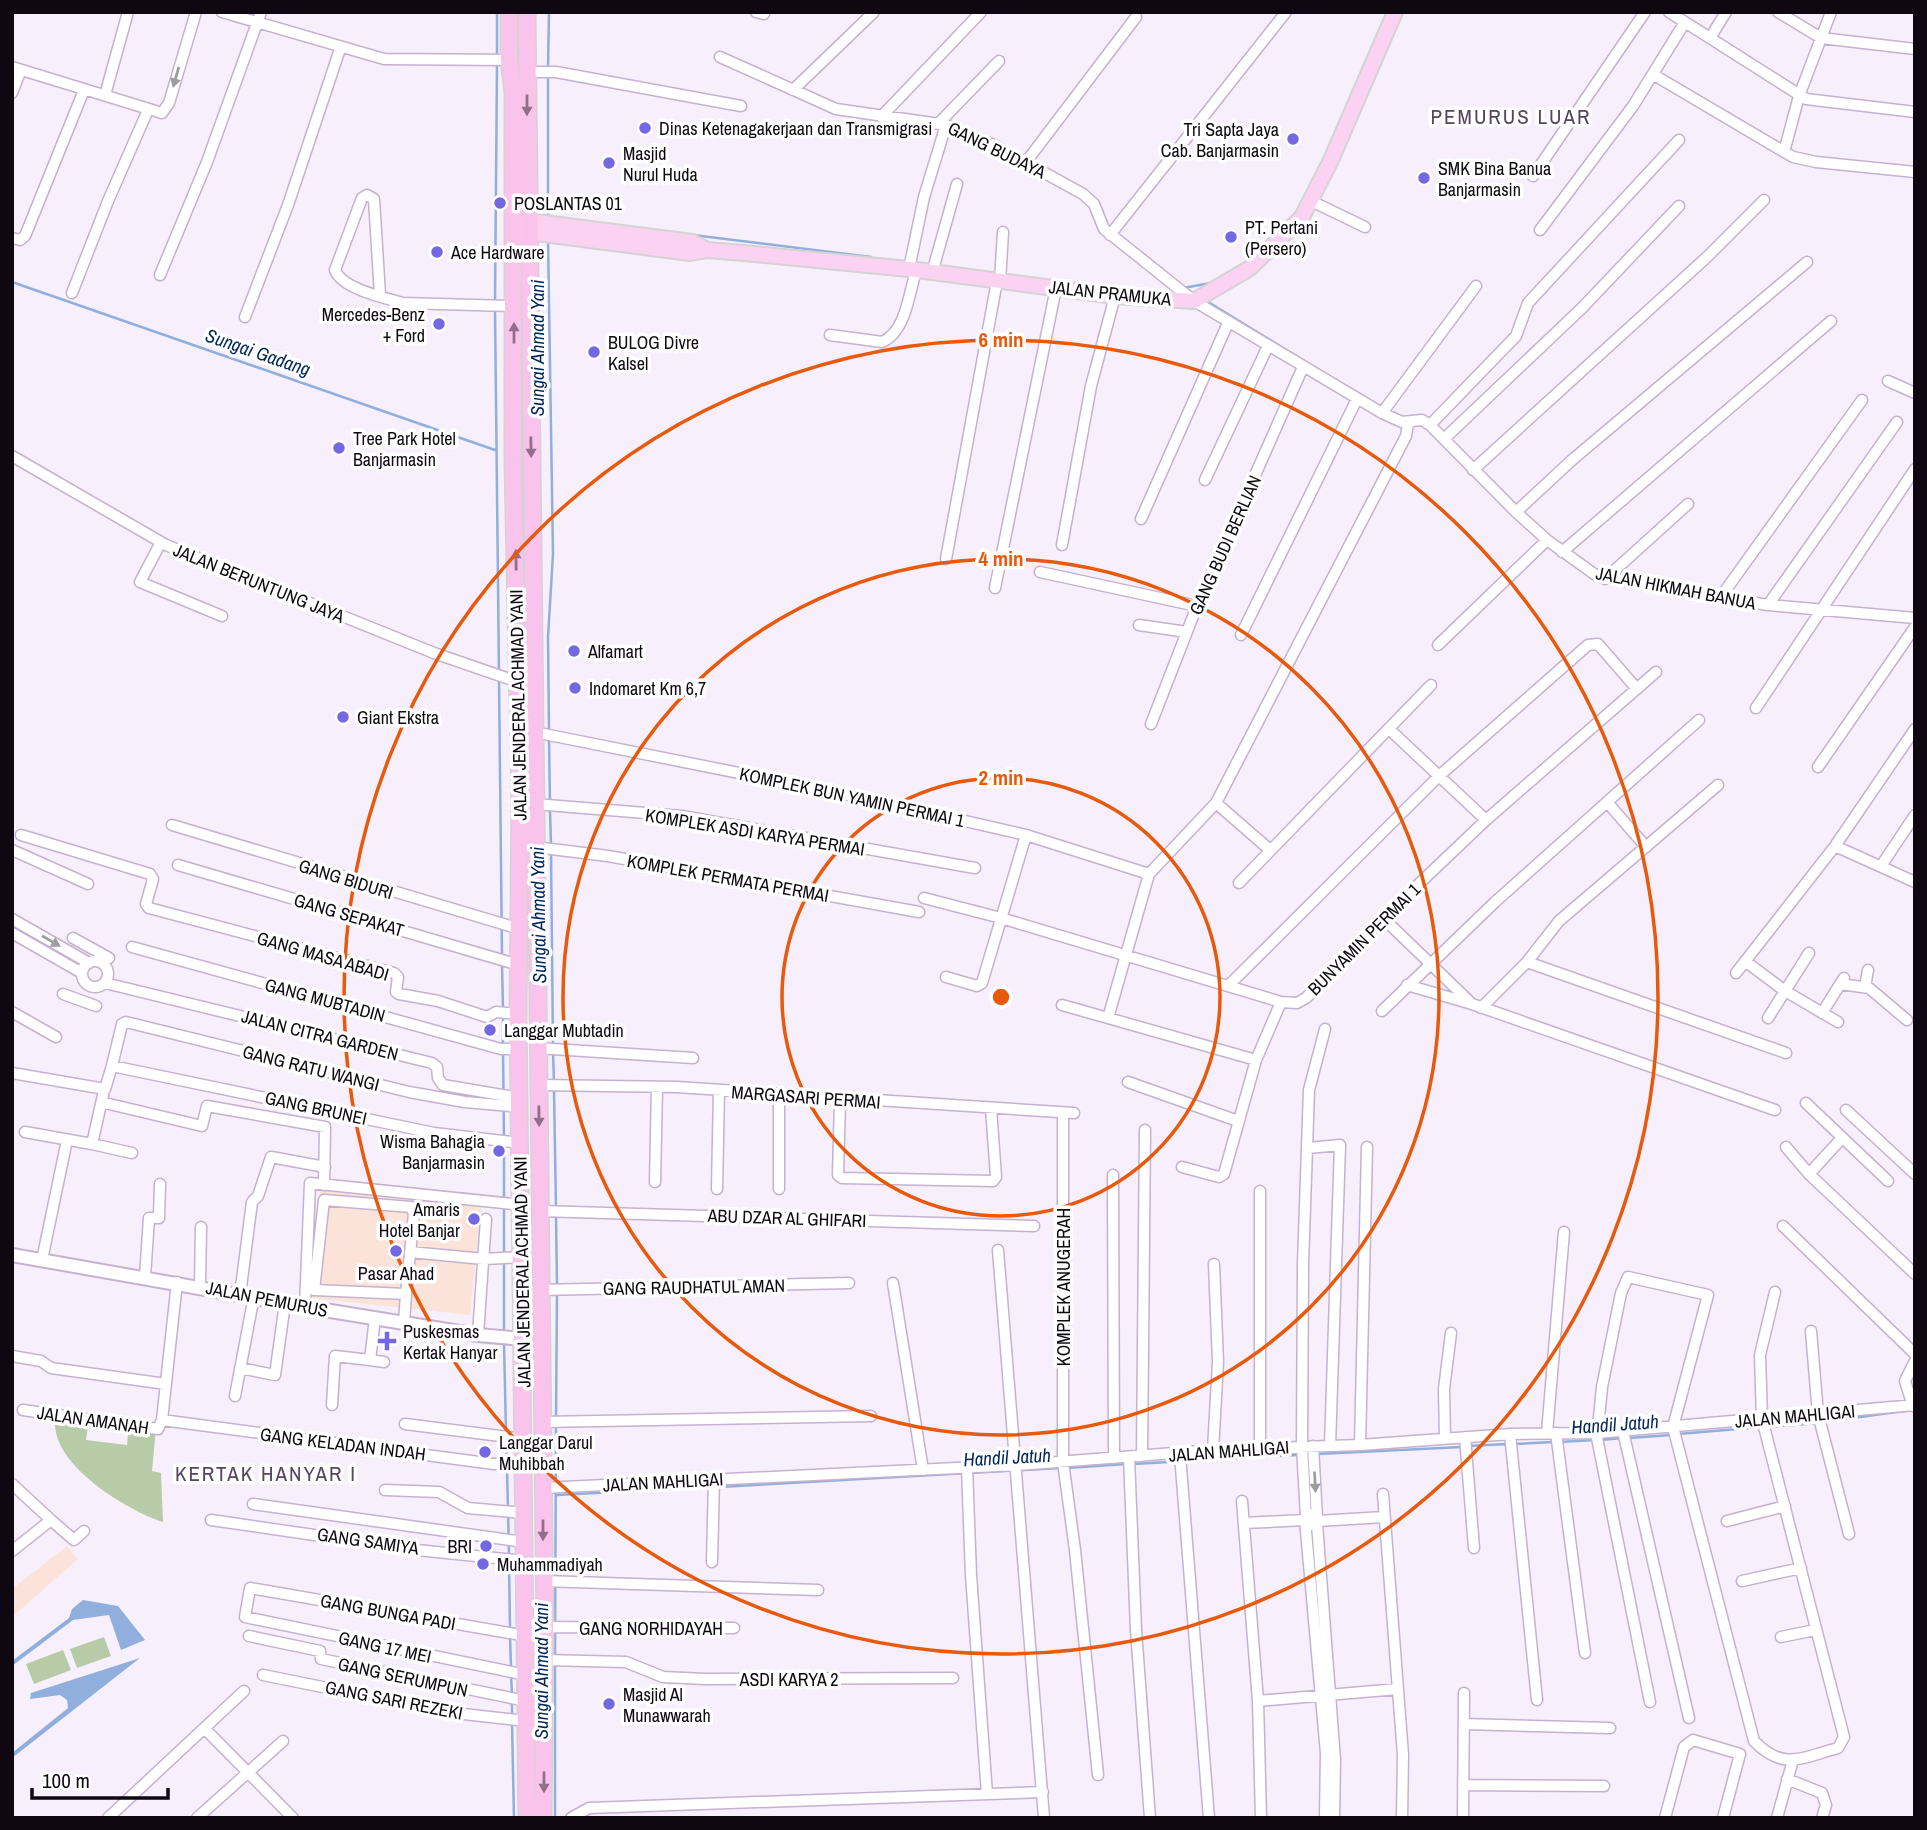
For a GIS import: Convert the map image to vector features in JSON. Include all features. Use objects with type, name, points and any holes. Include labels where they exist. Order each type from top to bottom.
[{"type":"highway","name":"JALAN JENDERAL ACHMAD YANI","points":[[509,12],[505,60],[513,91],[534,227],[507,305],[518,682],[528,899],[550,1049],[551,1085],[552,1422],[547,1487],[553,1628],[543,1818]]},
{"type":"highway","name":"JALAN JENDERAL ACHMAD YANI","points":[[527,12],[544,734],[535,804],[535,847],[528,899],[508,926],[510,1338],[514,1559],[519,1633],[517,1720],[527,1818]]},
{"type":"main road","name":"JALAN PRAMUKA","points":[[534,227],[690,253],[707,250],[912,270],[1115,296],[1194,301],[1241,273],[1272,249],[1302,217],[1395,12]]},
{"type":"street","points":[[105,95],[128,12]]},
{"type":"street","points":[[12,93],[17,69],[162,113],[166,109],[196,12]]},
{"type":"street","points":[[222,12],[340,49],[384,59],[505,60]]},
{"type":"street","points":[[160,275],[207,162],[261,12]]},
{"type":"street","points":[[793,90],[874,12]]},
{"type":"street","points":[[881,117],[981,12]]},
{"type":"street","points":[[1110,234],[1286,12]]},
{"type":"street","points":[[1533,176],[1646,12]]},
{"type":"street","points":[[1670,12],[1799,96],[1829,103],[1915,112]]},
{"type":"street","points":[[1710,38],[1726,12]]},
{"type":"street","points":[[1778,12],[1821,38],[1915,50]]},
{"type":"street","points":[[1784,152],[1799,96],[1831,12]]},
{"type":"street","points":[[1026,162],[1136,17]]},
{"type":"street","points":[[1540,230],[1654,75],[1685,23]]},
{"type":"street","points":[[245,317],[288,205],[340,49]]},
{"type":"street","name":"GANG BUDAYA","points":[[720,57],[836,109],[943,124],[1026,162],[1090,199],[1100,223],[1110,234],[1194,301]]},
{"type":"street","points":[[830,335],[882,342],[898,330],[912,270],[924,197],[943,124],[999,61]]},
{"type":"street","points":[[527,72],[556,72],[741,106]]},
{"type":"street","points":[[1654,75],[1784,152],[1804,160],[1915,172]]},
{"type":"street","points":[[12,238],[20,240],[25,236],[85,90]]},
{"type":"street","points":[[72,293],[107,201],[148,110]]},
{"type":"street","points":[[1194,301],[1382,413],[1408,424],[1422,420],[1430,425],[1516,336],[1528,303],[1679,140]]},
{"type":"street","points":[[932,273],[957,184]]},
{"type":"street","points":[[380,295],[374,200],[367,195],[362,198],[335,270],[343,280],[380,295],[403,303],[507,305]]},
{"type":"street","points":[[1311,201],[1365,227]]},
{"type":"street","points":[[1473,470],[1707,257],[1763,201]]},
{"type":"street","points":[[1446,438],[1582,307],[1679,206]]},
{"type":"street","points":[[946,559],[999,281],[1003,232]]},
{"type":"street","points":[[1516,513],[1572,460],[1807,262]]},
{"type":"street","points":[[1382,413],[1476,286]]},
{"type":"street","points":[[995,588],[1056,288]]},
{"type":"street","points":[[1062,545],[1091,386],[1115,296]]},
{"type":"street","points":[[1562,552],[1831,321]]},
{"type":"street","points":[[1142,519],[1228,323]]},
{"type":"street","points":[[1205,480],[1268,346]]},
{"type":"street","name":"GANG BUDI BERLIAN","points":[[1151,724],[1197,606],[1303,367]]},
{"type":"street","points":[[1888,381],[1915,393]]},
{"type":"street","points":[[1241,635],[1357,399]]},
{"type":"street","points":[[1720,598],[1862,400]]},
{"type":"street","points":[[1768,605],[1897,422]]},
{"type":"street","points":[[1108,1018],[1149,874],[1216,803],[1406,436],[1408,424]]},
{"type":"street","name":"JALAN HIKMAH BANUA","points":[[1430,425],[1446,438],[1516,513],[1590,573],[1605,579],[1768,605],[1915,618]]},
{"type":"street","name":"JALAN BERUNTUNG JAYA","points":[[12,456],[161,542],[487,673],[518,682]]},
{"type":"street","points":[[1756,708],[1915,469]]},
{"type":"street","points":[[1605,579],[1688,504]]},
{"type":"street","points":[[1438,645],[1547,540]]},
{"type":"street","points":[[161,542],[140,582],[222,616]]},
{"type":"street","points":[[1040,572],[1197,606]]},
{"type":"street","points":[[1139,625],[1187,632]]},
{"type":"street","points":[[1818,767],[1915,627]]},
{"type":"street","points":[[1230,985],[1439,776],[1588,645],[1598,644],[1637,689]]},
{"type":"street","name":"BUNYAMIN PERMAI 1","points":[[1281,1002],[1297,1003],[1306,998],[1486,820],[1656,672]]},
{"type":"street","points":[[1239,883],[1431,685]]},
{"type":"street","points":[[1382,1012],[1429,963],[1699,720]]},
{"type":"street","points":[[1389,729],[1486,820]]},
{"type":"street","points":[[1736,973],[1835,846],[1915,729]]},
{"type":"street","name":"KOMPLEK BUN YAMIN PERMAI 1","points":[[544,734],[869,799],[1026,835],[1149,874]]},
{"type":"street","points":[[1476,1006],[1527,962],[1559,921],[1718,785]]},
{"type":"street","points":[[1606,802],[1646,848]]},
{"type":"street","points":[[1216,803],[1270,850]]},
{"type":"street","name":"KOMPLEK ASDI KARYA PERMAI","points":[[535,804],[682,816],[975,868]]},
{"type":"street","points":[[1881,866],[1915,815]]},
{"type":"street","name":"GANG BIDURI","points":[[172,825],[508,926]]},
{"type":"street","name":"GANG MASA ABADI","points":[[21,835],[150,874],[153,880],[146,904],[149,908],[394,973],[398,977],[396,992],[399,994],[438,1001],[487,1017],[508,1013]]},
{"type":"street","points":[[946,977],[981,985],[1026,835]]},
{"type":"street","points":[[1835,846],[1909,879]]},
{"type":"street","name":"KOMPLEK PERMATA PERMAI","points":[[535,847],[608,856],[919,912]]},
{"type":"street","points":[[12,850],[88,884]]},
{"type":"street","name":"GANG SEPAKAT","points":[[178,865],[508,962]]},
{"type":"street","points":[[924,898],[1001,918],[1281,1002],[1256,1059],[1221,1177],[1182,1167]]},
{"type":"street","points":[[1384,918],[1476,1006]]},
{"type":"street","points":[[12,919],[98,958]]},
{"type":"street","points":[[12,933],[82,973],[90,986],[92,1004],[69,995],[76,987],[90,986],[105,983],[108,970],[98,958],[73,938]]},
{"type":"street","name":"GANG MUBTADIN","points":[[132,947],[509,1049]]},
{"type":"street","points":[[1768,1018],[1809,953]]},
{"type":"street","points":[[82,973],[98,958]]},
{"type":"street","points":[[1745,961],[1785,991],[1838,1022]]},
{"type":"street","points":[[1527,962],[1786,1053]]},
{"type":"street","points":[[1865,988],[1868,970]]},
{"type":"street","points":[[1822,1013],[1842,981],[1865,988],[1907,1020]]},
{"type":"street","name":"JALAN CITRA GARDEN","points":[[105,983],[432,1063],[438,1067],[438,1078],[443,1085],[509,1102]]},
{"type":"street","points":[[1407,985],[1476,1006],[1775,1110]]},
{"type":"street","points":[[1062,1006],[1256,1059]]},
{"type":"street","points":[[12,1012],[56,1037]]},
{"type":"street","name":"GANG RATU WANGI","points":[[112,1066],[122,1024],[126,1022],[410,1092],[509,1102]]},
{"type":"street","points":[[1325,1029],[1310,1090],[1303,1264],[1302,1447],[1326,1694],[1330,1817]]},
{"type":"street","points":[[550,1049],[693,1058]]},
{"type":"street","points":[[92,1144],[95,1123],[112,1066]]},
{"type":"street","name":"GANG BRUNEI","points":[[112,1066],[434,1133],[510,1143]]},
{"type":"street","points":[[12,1073],[105,1088]]},
{"type":"street","points":[[1128,1083],[1238,1121]]},
{"type":"street","name":"MARGASARI PERMAI","points":[[551,1085],[719,1090],[1069,1113]]},
{"type":"street","points":[[655,1182],[657,1087]]},
{"type":"street","points":[[717,1189],[719,1090]]},
{"type":"street","points":[[779,1095],[779,1189]]},
{"type":"street","points":[[840,1100],[838,1175],[842,1178],[993,1181],[996,1177],[991,1108]]},
{"type":"street","points":[[105,1103],[202,1126],[208,1106],[325,1127],[324,1185]]},
{"type":"street","points":[[1806,1103],[1888,1181]]},
{"type":"street","points":[[1846,1110],[1915,1174]]},
{"type":"street","name":"KOMPLEK ANUGERAH","points":[[1069,1113],[1063,1466],[1076,1550],[1098,1775]]},
{"type":"street","points":[[1142,1457],[1145,1130]]},
{"type":"street","points":[[25,1132],[132,1153]]},
{"type":"street","points":[[1809,1174],[1842,1138]]},
{"type":"street","points":[[42,1260],[67,1140]]},
{"type":"street","points":[[1308,1147],[1340,1145],[1330,1446]]},
{"type":"street","points":[[1360,1445],[1367,1147]]},
{"type":"street","points":[[1786,1147],[1809,1174],[1915,1274]]},
{"type":"street","points":[[240,1295],[252,1202],[258,1196],[271,1157],[325,1167]]},
{"type":"street","points":[[1113,1175],[1114,1458]]},
{"type":"street","points":[[309,1308],[310,1183],[510,1205]]},
{"type":"street","points":[[145,1277],[149,1218],[159,1218],[160,1184]]},
{"type":"street","points":[[1260,1191],[1260,1448]]},
{"type":"street","points":[[309,1308],[314,1290],[324,1200],[411,1207],[414,1214],[404,1323]]},
{"type":"street","name":"ABU DZAR AL GHIFARI","points":[[551,1210],[1034,1226]]},
{"type":"street","points":[[478,1335],[486,1219]]},
{"type":"street","points":[[1783,1226],[1915,1354]]},
{"type":"street","points":[[200,1286],[201,1227]]},
{"type":"street","points":[[1564,1232],[1555,1439],[1585,1653]]},
{"type":"street","points":[[998,1250],[1018,1469],[1044,1818]]},
{"type":"street","points":[[410,1252],[484,1259],[510,1257]]},
{"type":"street","name":"JALAN PEMURUS","points":[[12,1255],[200,1286],[309,1308],[510,1338]]},
{"type":"street","points":[[1213,1450],[1217,1362],[1214,1264]]},
{"type":"street","points":[[1650,1702],[1598,1439],[1604,1374],[1621,1293],[1628,1277],[1708,1295],[1674,1433],[1754,1741],[1769,1756],[1793,1760],[1838,1748],[1844,1737],[1763,1425],[1760,1355],[1775,1292]]},
{"type":"street","name":"JALAN AMANAH","points":[[23,1410],[158,1429],[162,1420],[177,1282]]},
{"type":"street","name":"GANG RAUDHATUL AMAN","points":[[552,1290],[849,1283]]},
{"type":"street","points":[[893,1283],[923,1470]]},
{"type":"street","points":[[314,1290],[406,1294]]},
{"type":"street","points":[[235,1396],[254,1296]]},
{"type":"street","points":[[240,1368],[275,1374],[285,1303]]},
{"type":"street","points":[[370,1360],[375,1318]]},
{"type":"street","points":[[1811,1331],[1819,1419],[1849,1534]]},
{"type":"street","points":[[1445,1438],[1444,1389],[1451,1333]]},
{"type":"street","points":[[12,1356],[41,1361],[51,1368],[166,1384]]},
{"type":"street","points":[[332,1405],[335,1356],[384,1362]]},
{"type":"street","points":[[1914,1406],[1905,1381],[1915,1361]]},
{"type":"street","name":"JALAN MAHLIGAI","points":[[547,1487],[923,1470],[967,1472],[1063,1466],[1114,1458],[1129,1462],[1142,1457],[1181,1459],[1213,1450],[1360,1445],[1445,1438],[1466,1444],[1510,1440],[1598,1439],[1763,1425],[1914,1406]]},
{"type":"street","points":[[552,1422],[871,1416]]},
{"type":"street","name":"GANG KELADAN INDAH","points":[[162,1420],[481,1462],[513,1463]]},
{"type":"street","points":[[405,1424],[512,1437]]},
{"type":"street","points":[[1624,1437],[1689,1718]]},
{"type":"street","points":[[1510,1440],[1537,1700]]},
{"type":"street","points":[[1466,1444],[1474,1548]]},
{"type":"street","points":[[1311,1521],[1313,1446]]},
{"type":"street","points":[[1181,1459],[1209,1818]]},
{"type":"street","points":[[1129,1462],[1136,1630],[1150,1818]]},
{"type":"street","points":[[967,1472],[971,1575],[987,1794]]},
{"type":"street","points":[[712,1562],[714,1479]]},
{"type":"street","points":[[12,1484],[70,1539],[84,1531]]},
{"type":"street","points":[[385,1490],[439,1492],[468,1508],[514,1512]]},
{"type":"street","points":[[1382,1494],[1403,1755],[1402,1818]]},
{"type":"street","points":[[1242,1501],[1258,1701],[1261,1818]]},
{"type":"street","points":[[253,1504],[514,1541]]},
{"type":"street","points":[[1727,1521],[1785,1506]]},
{"type":"street","points":[[1244,1523],[1384,1517]]},
{"type":"street","points":[[12,1551],[51,1520]]},
{"type":"street","name":"GANG SAMIYA","points":[[211,1520],[416,1550],[514,1559]]},
{"type":"street","points":[[1742,1581],[1801,1568]]},
{"type":"street","points":[[551,1581],[818,1590]]},
{"type":"street","name":"GANG BUNGA PADI","points":[[245,1617],[250,1588],[519,1633]]},
{"type":"street","name":"GANG 17 MEI","points":[[245,1617],[516,1673]]},
{"type":"street","name":"GANG NORHIDAYAH","points":[[519,1633],[553,1628],[734,1628]]},
{"type":"street","points":[[1780,1637],[1815,1630]]},
{"type":"street","name":"GANG SERUMPUN","points":[[249,1636],[320,1651],[321,1659],[517,1699]]},
{"type":"street","name":"ASDI KARYA 2","points":[[552,1660],[626,1662],[663,1677],[705,1679],[953,1678]]},
{"type":"street","name":"GANG SARI REZEKI","points":[[263,1675],[446,1712],[517,1720]]},
{"type":"street","points":[[1258,1701],[1398,1689]]},
{"type":"street","points":[[108,1818],[244,1691]]},
{"type":"street","points":[[1463,1818],[1464,1693]]},
{"type":"street","points":[[1464,1724],[1610,1728]]},
{"type":"street","points":[[205,1729],[249,1772],[289,1817]]},
{"type":"street","points":[[1665,1818],[1684,1747],[1693,1740],[1740,1754],[1723,1818]]},
{"type":"street","points":[[197,1818],[283,1741]]},
{"type":"street","points":[[1777,1818],[1793,1760]]},
{"type":"street","points":[[1787,1779],[1822,1793],[1826,1805],[1822,1818]]},
{"type":"street","points":[[1463,1785],[1604,1786]]},
{"type":"street","points":[[571,1818],[589,1808],[1043,1792]]},
{"type":"shaded area","name":"Pasar Ahad","points":[[321,1188],[481,1205],[470,1315],[310,1298]]},
{"type":"shaded area","points":[[67,1546],[78,1559],[12,1617],[12,1589]]},
{"type":"green space","points":[[56,1415],[89,1418],[86,1440],[127,1445],[129,1423],[156,1428],[152,1471],[161,1473],[163,1522],[110,1495],[75,1466],[63,1449],[56,1432]]},
{"type":"green space","points":[[104,1637],[111,1656],[77,1668],[70,1649]]},
{"type":"green space","points":[[63,1650],[71,1670],[34,1684],[26,1664]]},
{"type":"water","points":[[83,1600],[118,1606],[145,1640],[121,1650],[109,1615],[73,1620],[12,1666],[12,1661],[69,1618],[72,1609]]},
{"type":"water","points":[[140,1658],[12,1758],[12,1753],[68,1708],[67,1700],[60,1695],[30,1699],[31,1693]]},
{"type":"waterway","name":"Sungai Ahmad Yani","points":[[497,12],[497,58]]},
{"type":"waterway","name":"Sungai Ahmad Yani","points":[[548,68],[549,12]]},
{"type":"waterway","name":"Sungai Ahmad Yani","points":[[495,303],[497,64]]},
{"type":"waterway","name":"Sungai Ahmad Yani","points":[[548,75],[548,219]]},
{"type":"waterway","points":[[693,235],[871,257]]},
{"type":"waterway","name":"Sungai Ahmad Yani","points":[[548,239],[553,554],[548,637],[549,733]]},
{"type":"waterway","name":"Sungai Gadang","points":[[12,282],[495,450]]},
{"type":"waterway","points":[[1183,288],[1211,283]]},
{"type":"waterway","points":[[1205,300],[1340,383]]},
{"type":"waterway","name":"Sungai Ahmad Yani","points":[[495,309],[499,674]]},
{"type":"waterway","name":"Sungai Ahmad Yani","points":[[499,680],[502,957]]},
{"type":"waterway","name":"Sungai Ahmad Yani","points":[[549,740],[550,803]]},
{"type":"waterway","name":"Sungai Ahmad Yani","points":[[550,810],[551,845]]},
{"type":"waterway","name":"Sungai Ahmad Yani","points":[[551,852],[553,1044]]},
{"type":"waterway","name":"Sungai Ahmad Yani","points":[[502,964],[503,1010]]},
{"type":"waterway","name":"Sungai Ahmad Yani","points":[[503,1016],[503,1045]]},
{"type":"waterway","name":"Sungai Ahmad Yani","points":[[503,1051],[504,1139]]},
{"type":"waterway","name":"Sungai Ahmad Yani","points":[[553,1051],[554,1083]]},
{"type":"waterway","name":"Sungai Ahmad Yani","points":[[554,1090],[556,1209]]},
{"type":"waterway","name":"Sungai Ahmad Yani","points":[[504,1146],[504,1199]]},
{"type":"waterway","name":"Sungai Ahmad Yani","points":[[504,1205],[504,1255]]},
{"type":"waterway","name":"Sungai Ahmad Yani","points":[[556,1216],[557,1286]]},
{"type":"waterway","name":"Sungai Ahmad Yani","points":[[504,1261],[504,1332]]},
{"type":"waterway","name":"Sungai Ahmad Yani","points":[[556,1419],[557,1293]]},
{"type":"waterway","name":"Sungai Ahmad Yani","points":[[504,1342],[506,1433]]},
{"type":"waterway","name":"Handil Jatuh","points":[[1824,1422],[1911,1410]]},
{"type":"waterway","name":"Handil Jatuh","points":[[1769,1427],[1818,1423]]},
{"type":"waterway","name":"Sungai Ahmad Yani","points":[[555,1657],[556,1426]]},
{"type":"waterway","name":"Handil Jatuh","points":[[1678,1434],[1762,1427]]},
{"type":"waterway","name":"Handil Jatuh","points":[[1629,1438],[1671,1435]]},
{"type":"waterway","name":"Handil Jatuh","points":[[1601,1440],[1622,1438]]},
{"type":"waterway","name":"Sungai Ahmad Yani","points":[[506,1440],[507,1461]]},
{"type":"waterway","name":"Handil Jatuh","points":[[1559,1442],[1595,1440]]},
{"type":"waterway","name":"Handil Jatuh","points":[[1514,1444],[1553,1442]]},
{"type":"waterway","name":"Handil Jatuh","points":[[1468,1446],[1507,1444]]},
{"type":"waterway","name":"Handil Jatuh","points":[[1318,1454],[1462,1447]]},
{"type":"waterway","name":"Handil Jatuh","points":[[1133,1464],[1297,1455]]},
{"type":"waterway","name":"Handil Jatuh","points":[[1067,1468],[1126,1464]]},
{"type":"waterway","name":"Sungai Ahmad Yani","points":[[507,1468],[509,1555]]},
{"type":"waterway","name":"Handil Jatuh","points":[[719,1487],[1060,1468]]},
{"type":"waterway","name":"Handil Jatuh","points":[[557,1495],[708,1487]]},
{"type":"waterway","name":"Sungai Ahmad Yani","points":[[509,1562],[510,1629]]},
{"type":"waterway","name":"Sungai Ahmad Yani","points":[[510,1636],[511,1667]]},
{"type":"waterway","name":"Sungai Ahmad Yani","points":[[555,1664],[555,1818]]},
{"type":"waterway","name":"Sungai Ahmad Yani","points":[[511,1674],[512,1695]]},
{"type":"waterway","name":"Sungai Ahmad Yani","points":[[512,1702],[512,1716]]},
{"type":"waterway","name":"Sungai Ahmad Yani","points":[[512,1723],[514,1818]]},
{"type":"place","name":"Dinas Ketenagakerjaan dan Transmigrasi","points":[[645,128]]},
{"type":"place","name":"Tri Sapta Jaya Cab. Banjarmasin","points":[[1293,139]]},
{"type":"place","name":"Masjid Nurul Huda","points":[[609,163]]},
{"type":"place","name":"SMK Bina Banua Banjarmasin","points":[[1424,178]]},
{"type":"place","name":"POSLANTAS 01","points":[[500,203]]},
{"type":"place","name":"PT. Pertani (Persero)","points":[[1231,237]]},
{"type":"place","name":"Ace Hardware","points":[[437,252]]},
{"type":"place","name":"Mercedes-Benz + Ford","points":[[439,324]]},
{"type":"place","name":"BULOG Divre Kalsel","points":[[594,352]]},
{"type":"place","name":"Tree Park Hotel Banjarmasin","points":[[339,448]]},
{"type":"place","name":"Alfamart","points":[[574,651]]},
{"type":"place","name":"Indomaret Km 6,7","points":[[575,688]]},
{"type":"place","name":"Giant Ekstra","points":[[343,717]]},
{"type":"place","name":"Langgar Mubtadin","points":[[490,1030]]},
{"type":"place","name":"Wisma Bahagia Banjarmasin","points":[[499,1151]]},
{"type":"place","name":"Amaris Hotel Banjar","points":[[474,1219]]},
{"type":"place","name":"Pasar Ahad","points":[[396,1251]]},
{"type":"place","name":"Puskesmas Kertak Hanyar","points":[[387,1341]]},
{"type":"place","name":"Langgar Darul Muhibbah","points":[[485,1452]]},
{"type":"place","name":"BRI","points":[[486,1546]]},
{"type":"place","name":"Muhammadiyah","points":[[483,1564]]},
{"type":"place","name":"Masjid Al Munawwarah","points":[[609,1704]]},
{"type":"district","name":"PEMURUS LUAR","points":[[1511,116]]},
{"type":"district","name":"KERTAK HANYAR I","points":[[266,1473]]}]
